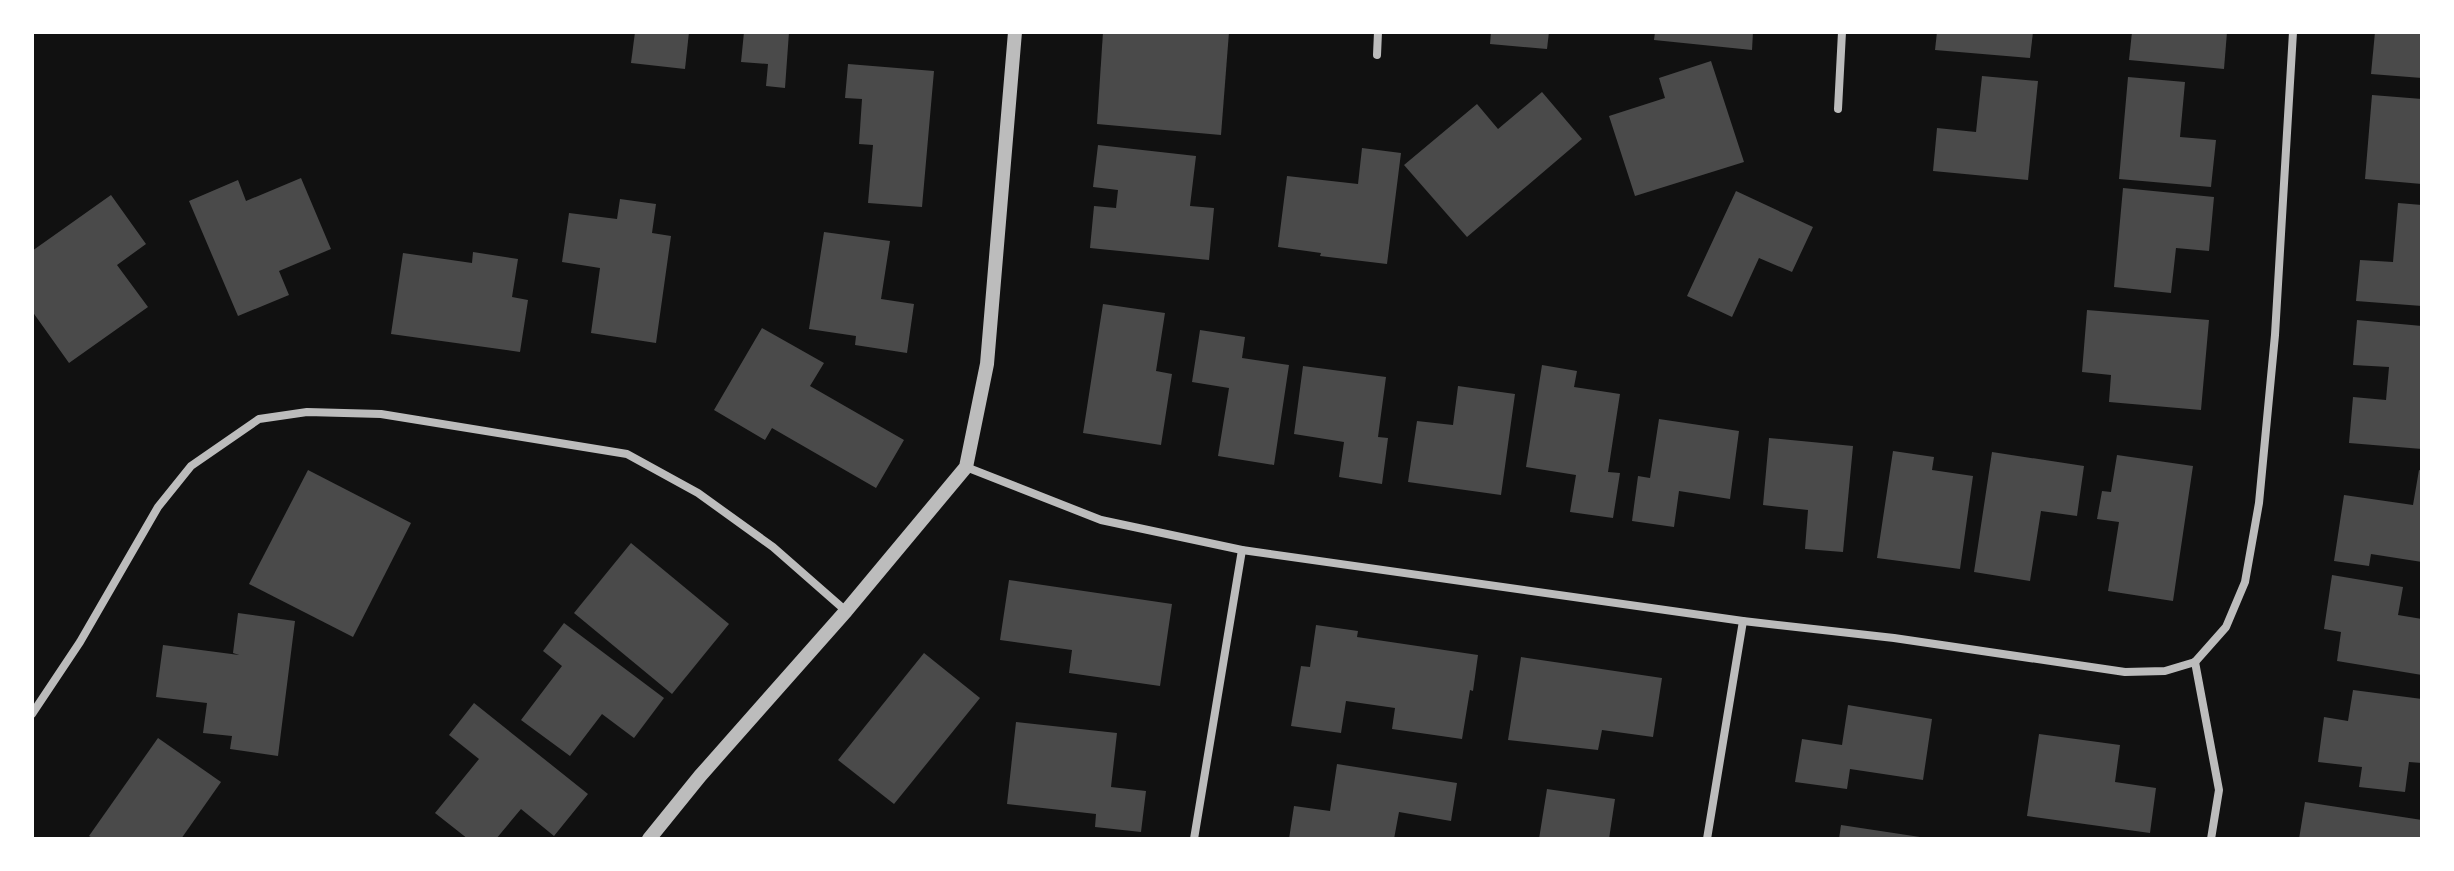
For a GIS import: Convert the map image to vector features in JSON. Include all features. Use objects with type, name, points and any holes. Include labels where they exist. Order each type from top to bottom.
[{"type":"street","points":[[649,839],[966,467],[987,364],[1015,32]]},
{"type":"street","points":[[1377,55],[1378,32]]},
{"type":"street","points":[[1838,109],[1842,32]]},
{"type":"street","points":[[966,467],[1101,520],[1242,550],[2125,672],[2165,671],[2195,662],[2226,627],[2245,582],[2259,503],[2275,335],[2293,32]]},
{"type":"street","points":[[32,714],[80,642],[158,507],[191,466],[259,419],[307,412],[381,414],[627,454],[711,502],[773,547],[846,611]]},
{"type":"street","points":[[1194,839],[1242,550]]},
{"type":"street","points":[[1707,839],[1743,621]]},
{"type":"street","points":[[2195,662],[2219,790],[2211,839]]},
{"type":"building","points":[[635,32],[689,32],[685,69],[631,63]]},
{"type":"building","points":[[744,32],[789,32],[785,88],[766,86],[768,64],[741,62]]},
{"type":"building","points":[[1103,32],[1229,32],[1221,135],[1097,124]]},
{"type":"building","points":[[1491,32],[1549,32],[1547,49],[1490,44]]},
{"type":"building","points":[[1655,32],[1753,32],[1752,50],[1654,40]]},
{"type":"building","points":[[1937,32],[2033,32],[2030,58],[1935,50]]},
{"type":"building","points":[[2132,32],[2227,32],[2224,69],[2129,60]]},
{"type":"building","points":[[2375,32],[2422,32],[2422,78],[2371,74]]},
{"type":"building","points":[[1711,61],[1744,162],[1635,196],[1609,116],[1665,98],[1659,78]]},
{"type":"building","points":[[848,64],[934,71],[922,207],[868,203],[873,145],[859,144],[862,99],[845,98]]},
{"type":"building","points":[[1982,76],[2038,81],[2028,180],[1933,171],[1937,128],[1976,132]]},
{"type":"building","points":[[2128,77],[2185,82],[2180,137],[2216,140],[2211,187],[2119,179]]},
{"type":"building","points":[[1542,92],[1582,139],[1467,237],[1404,165],[1477,104],[1498,129]]},
{"type":"building","points":[[2372,95],[2422,99],[2422,184],[2365,179]]},
{"type":"building","points":[[1098,145],[1196,156],[1190,206],[1214,208],[1209,260],[1090,248],[1094,206],[1116,208],[1118,190],[1093,187]]},
{"type":"building","points":[[1362,148],[1401,153],[1387,264],[1320,256],[1321,253],[1278,247],[1287,176],[1358,184]]},
{"type":"building","points":[[301,178],[331,249],[279,271],[289,295],[238,316],[189,201],[238,180],[246,201]]},
{"type":"building","points":[[2123,188],[2214,197],[2209,251],[2176,248],[2171,293],[2114,287]]},
{"type":"building","points":[[1736,191],[1813,227],[1792,272],[1759,258],[1732,317],[1687,296]]},
{"type":"building","points":[[111,195],[146,244],[117,265],[148,307],[69,363],[32,311],[32,251]]},
{"type":"building","points":[[620,199],[656,204],[652,233],[671,236],[656,343],[591,333],[600,268],[562,262],[569,213],[617,219]]},
{"type":"building","points":[[2398,203],[2422,205],[2422,306],[2356,301],[2360,260],[2393,262]]},
{"type":"building","points":[[824,232],[890,241],[881,299],[914,304],[907,353],[855,345],[856,336],[809,329]]},
{"type":"building","points":[[473,252],[518,259],[512,297],[528,300],[520,352],[391,334],[403,253],[472,263]]},
{"type":"building","points":[[1103,304],[1165,313],[1156,371],[1172,374],[1161,445],[1083,433]]},
{"type":"building","points":[[2087,310],[2209,320],[2201,410],[2109,402],[2111,375],[2082,372]]},
{"type":"building","points":[[2357,320],[2422,326],[2422,449],[2349,443],[2353,397],[2386,400],[2389,367],[2353,365]]},
{"type":"building","points":[[762,328],[824,363],[810,386],[904,440],[876,488],[772,428],[765,440],[714,410]]},
{"type":"building","points":[[1200,330],[1245,337],[1242,358],[1289,365],[1274,465],[1218,456],[1229,388],[1192,382]]},
{"type":"building","points":[[1542,365],[1577,371],[1574,387],[1620,394],[1608,472],[1620,473],[1613,518],[1570,512],[1576,475],[1526,467]]},
{"type":"building","points":[[1303,366],[1386,377],[1378,437],[1388,438],[1382,484],[1339,477],[1344,442],[1294,434]]},
{"type":"building","points":[[1458,386],[1515,394],[1501,495],[1408,482],[1417,421],[1453,425]]},
{"type":"building","points":[[1659,419],[1739,431],[1730,499],[1679,491],[1674,527],[1632,521],[1638,476],[1650,478]]},
{"type":"building","points":[[1769,438],[1853,446],[1843,552],[1805,549],[1808,510],[1763,505]]},
{"type":"building","points":[[1893,451],[1934,457],[1932,470],[1973,476],[1960,569],[1877,558]]},
{"type":"building","points":[[1992,452],[2084,466],[2077,516],[2041,511],[2030,581],[1974,572]]},
{"type":"building","points":[[2117,455],[2193,466],[2173,601],[2108,591],[2119,522],[2097,519],[2102,491],[2111,492]]},
{"type":"building","points":[[308,470],[411,523],[353,637],[249,584]]},
{"type":"building","points":[[2419,470],[2422,471],[2422,562],[2371,554],[2369,566],[2334,561],[2344,495],[2413,505]]},
{"type":"building","points":[[631,543],[729,624],[672,694],[574,613]]},
{"type":"building","points":[[2332,575],[2403,587],[2398,615],[2422,619],[2422,675],[2337,661],[2341,632],[2324,629]]},
{"type":"building","points":[[1009,580],[1172,604],[1160,686],[1069,673],[1072,650],[1000,640]]},
{"type":"building","points":[[238,613],[295,621],[278,756],[230,749],[232,736],[203,733],[207,703],[156,697],[163,645],[239,655],[233,653]]},
{"type":"building","points":[[564,623],[664,698],[634,738],[602,714],[570,756],[521,720],[562,666],[543,651]]},
{"type":"building","points":[[1316,625],[1358,631],[1357,637],[1478,655],[1462,739],[1392,729],[1395,708],[1346,701],[1341,733],[1291,726],[1301,666],[1310,667]]},
{"type":"building","points":[[924,653],[980,698],[894,804],[838,760]]},
{"type":"building","points":[[1521,657],[1662,678],[1653,737],[1602,730],[1598,750],[1508,740]]},
{"type":"building","points":[[2353,690],[2422,699],[2422,763],[2409,762],[2405,792],[2359,787],[2362,767],[2318,762],[2324,717],[2348,721]]},
{"type":"building","points":[[474,703],[588,794],[554,836],[521,809],[496,839],[468,839],[435,813],[479,759],[449,735]]},
{"type":"building","points":[[1848,705],[1932,719],[1923,780],[1850,769],[1847,789],[1795,782],[1802,739],[1842,745]]},
{"type":"building","points":[[1016,722],[1117,733],[1111,787],[1146,791],[1141,832],[1095,827],[1096,814],[1007,804]]},
{"type":"building","points":[[2039,734],[2120,745],[2115,782],[2156,788],[2150,833],[2027,816]]},
{"type":"building","points":[[158,738],[221,782],[181,839],[94,839],[89,836]]},
{"type":"building","points":[[1337,764],[1457,783],[1451,821],[1399,812],[1394,839],[1289,839],[1294,806],[1330,811]]},
{"type":"building","points":[[1547,789],[1615,799],[1609,839],[1539,839]]},
{"type":"building","points":[[2305,802],[2422,820],[2422,839],[2299,839]]},
{"type":"building","points":[[1841,825],[1920,837],[1920,839],[1839,839]]}]
